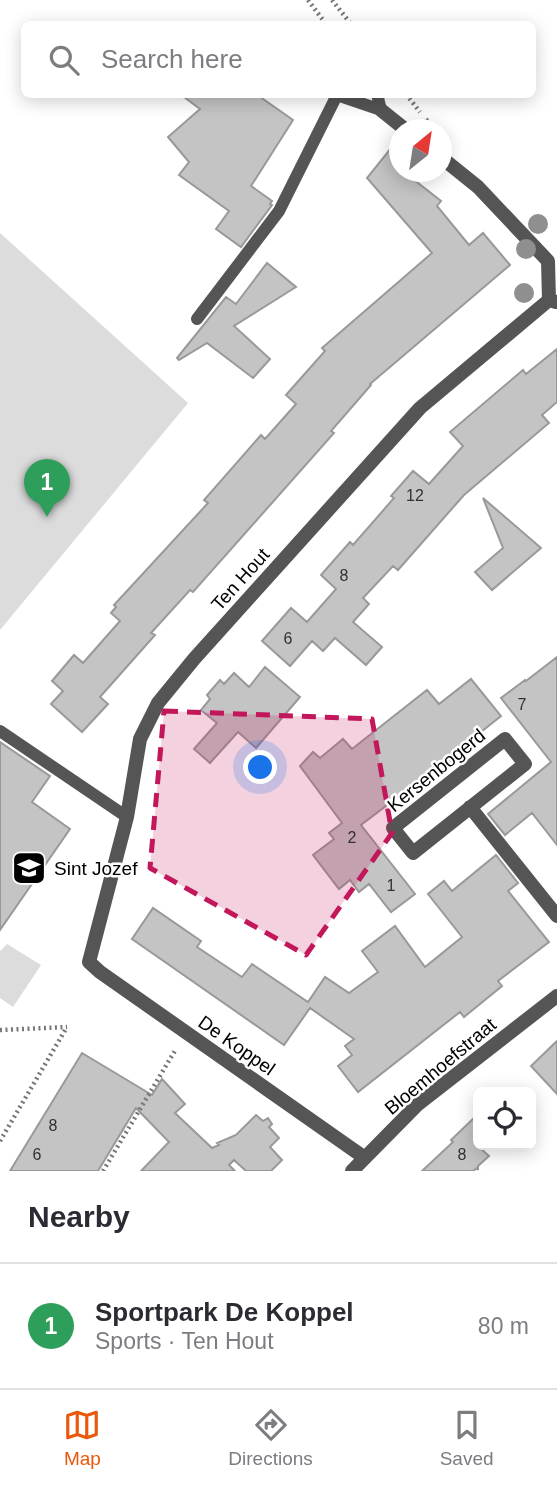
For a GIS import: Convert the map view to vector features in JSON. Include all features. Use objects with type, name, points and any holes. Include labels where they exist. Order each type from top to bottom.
[{"type":"street","points":[[381,110],[392,119]]},
{"type":"street","points":[[452,166],[478,187],[548,261],[553,301]]},
{"type":"street","name":"Ten Hout","points":[[89,962],[127,817],[140,738],[158,703],[194,659],[420,408],[553,301]]},
{"type":"street","name":"Kersenbogerd","points":[[505,739],[525,764],[470,807],[413,853],[393,828],[505,739]]},
{"type":"street","points":[[470,807],[557,915]]},
{"type":"street","name":"De Koppel","points":[[89,962],[365,1158]]},
{"type":"street","name":"Bloemhoefstraat","points":[[352,1171],[417,1105],[557,996]]},
{"type":"lane","points":[[197,318],[279,211],[336,98]]},
{"type":"lane","points":[[346,98],[381,110]]},
{"type":"lane","points":[[378,98],[381,110]]},
{"type":"lane","points":[[0,731],[127,817]]},
{"type":"path","points":[[308,0],[324,21]]},
{"type":"path","points":[[332,0],[349,21]]},
{"type":"path","points":[[0,1030],[67,1027],[0,1140]]},
{"type":"path","points":[[103,1171],[186,1033]]},
{"type":"highlighted area","points":[[164,711],[372,719],[392,833],[306,955],[150,868]]},
{"type":"shaded area","points":[[0,233],[188,403],[0,630]]},
{"type":"shaded area","points":[[7,944],[41,965],[13,1007],[0,998],[0,951]]},
{"type":"building","points":[[185,98],[262,98],[293,120],[251,186],[272,201],[272,205],[241,247],[216,229],[229,211],[179,175],[189,162],[168,137],[200,109]]},
{"type":"building","points":[[389,151],[389,182],[417,182],[441,201],[437,206],[469,245],[483,233],[510,265],[370,384],[331,431],[334,433],[193,592],[190,590],[151,633],[155,635],[100,697],[108,704],[82,732],[51,704],[63,691],[52,681],[74,655],[83,663],[120,621],[111,613],[116,607],[114,605],[208,503],[204,500],[261,435],[265,439],[296,404],[286,395],[325,351],[322,348],[432,253],[367,178]]},
{"type":"building","points":[[267,263],[296,287],[234,326],[270,359],[253,378],[207,343],[179,360],[177,358],[226,297],[236,304]]},
{"type":"building","points":[[557,349],[557,402],[542,415],[549,423],[464,495],[398,570],[393,566],[363,598],[369,604],[353,622],[382,647],[366,665],[335,638],[323,651],[312,641],[290,666],[262,641],[291,608],[307,622],[336,589],[321,575],[350,542],[353,545],[394,498],[391,496],[413,471],[429,484],[463,446],[450,432],[523,370],[526,374]]},
{"type":"building","points":[[483,498],[541,548],[492,590],[475,572],[503,548]]},
{"type":"building","points":[[557,657],[557,845],[532,813],[505,835],[488,814],[551,762],[501,698]]},
{"type":"building","points":[[265,667],[300,697],[256,748],[238,732],[210,763],[194,749],[217,723],[201,710],[210,699],[207,695],[220,680],[224,684],[234,673],[249,687]]},
{"type":"building","points":[[471,679],[501,716],[457,751],[460,754],[406,796],[403,793],[361,825],[415,894],[391,912],[369,884],[359,892],[350,880],[339,889],[313,855],[334,839],[329,833],[342,823],[300,766],[313,752],[320,758],[343,739],[352,749],[427,690],[439,704]]},
{"type":"building","name":"Sint Jozef","points":[[0,742],[50,776],[32,802],[70,829],[0,930]]},
{"type":"building","points":[[496,855],[518,883],[508,891],[549,942],[498,981],[502,986],[464,1017],[460,1012],[358,1092],[338,1066],[352,1055],[345,1046],[354,1039],[310,1008],[284,1045],[132,939],[153,908],[201,941],[197,947],[242,977],[252,964],[308,1002],[325,977],[349,993],[378,972],[362,951],[395,926],[425,967],[462,937],[428,894],[444,881],[452,891]]},
{"type":"building","points":[[557,1041],[557,1094],[531,1066]]},
{"type":"building","points":[[82,1053],[152,1095],[162,1079],[185,1104],[175,1113],[212,1148],[236,1135],[256,1115],[263,1121],[268,1118],[272,1124],[269,1127],[279,1138],[270,1147],[282,1160],[271,1171],[246,1171],[234,1160],[229,1165],[235,1171],[141,1171],[169,1142],[136,1108],[98,1171],[10,1171]]},
{"type":"building","points":[[473,1119],[473,1150],[482,1150],[489,1156],[478,1166],[478,1170],[422,1171],[453,1142],[451,1140]]},
{"type":"place","name":"Sportpark De Koppel","points":[[47,517]]},
{"type":"place","name":"Sint Jozef","points":[[29,868]]}]
